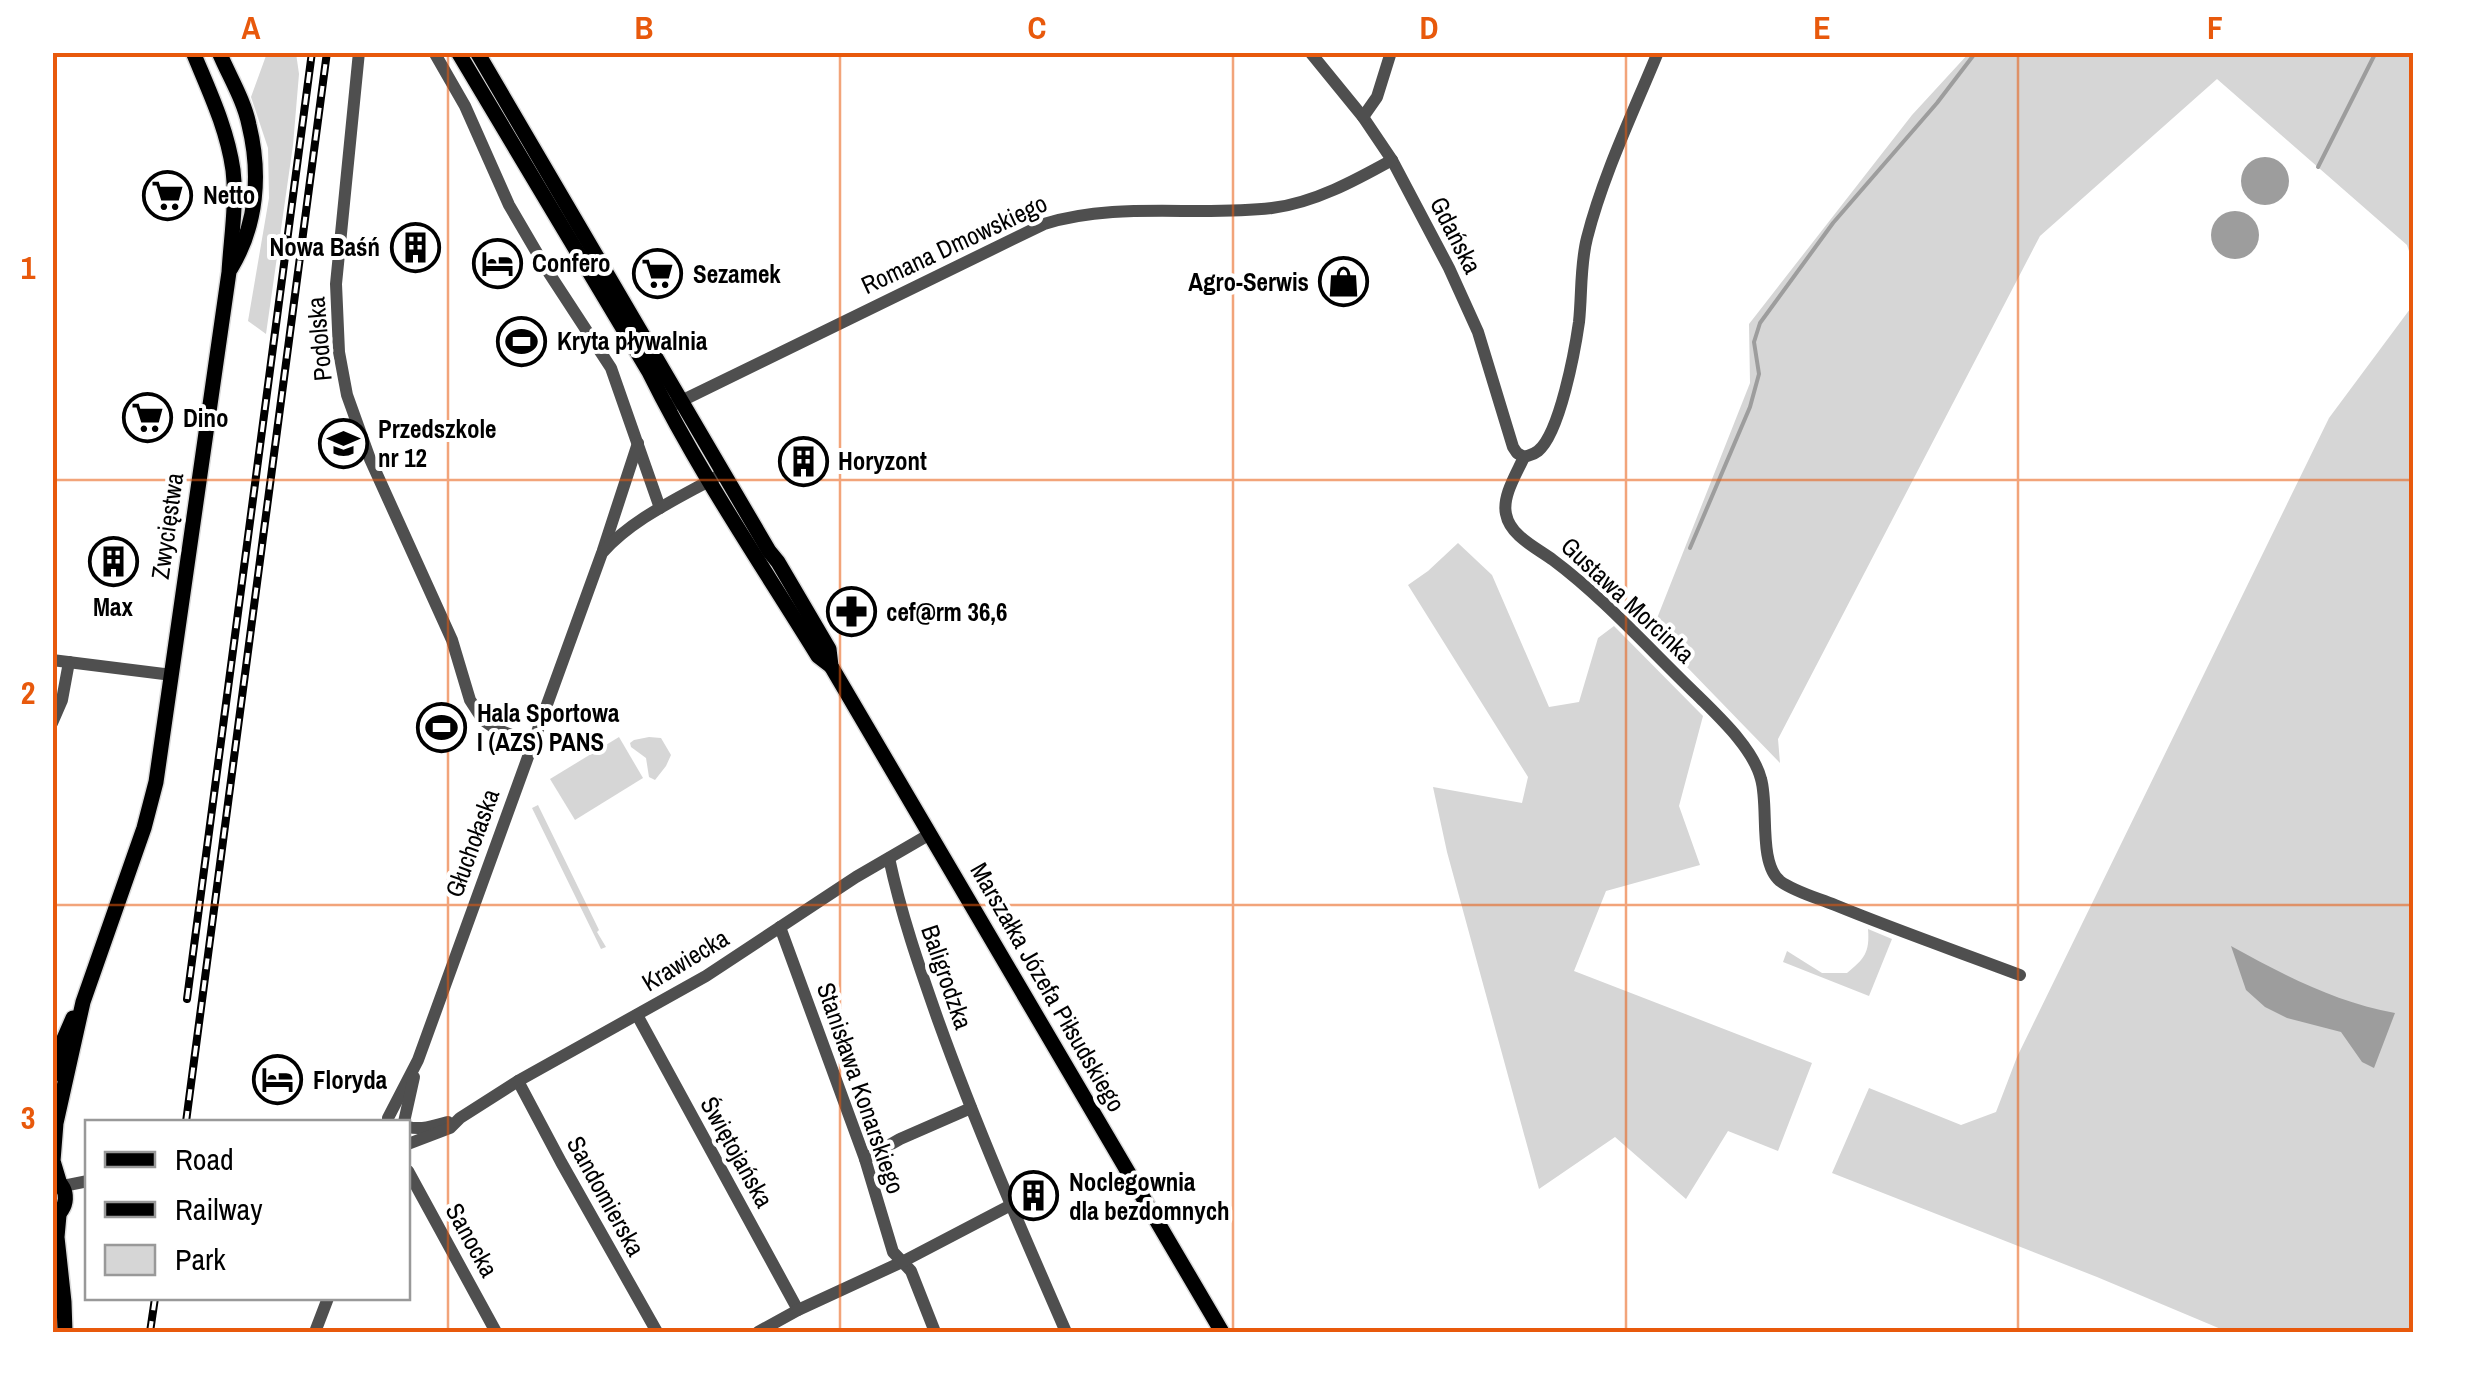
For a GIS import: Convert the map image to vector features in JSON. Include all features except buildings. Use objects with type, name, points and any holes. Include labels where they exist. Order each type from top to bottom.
[{"type":"main road","name":"Zwycięstwa","points":[[56,1217],[66,1198],[53,1161],[56,1122],[83,1002],[156,782],[228,272],[233,172],[224,127],[193,52]]},
{"type":"main road","points":[[219,52],[249,122],[257,170],[254,208],[242,249],[228,272]]},
{"type":"main road","name":"Marszałka Józefa Piłsudskiego","points":[[458,52],[577,238]]},
{"type":"main road","name":"Marszałka Józefa Piłsudskiego","points":[[477,52],[577,238],[674,405],[716,477],[829,650],[831,666],[1222,1332]]},
{"type":"main road","name":"Zwycięstwa","points":[[52,1076],[70,1024],[83,1002]]},
{"type":"main road","points":[[56,1217],[65,1332]]},
{"type":"street","name":"Podolska","points":[[359,52],[336,284],[339,352],[347,396],[370,459],[452,640],[470,700],[483,720],[532,743]]},
{"type":"street","points":[[434,52],[465,106],[510,205],[611,368],[660,508]]},
{"type":"street","name":"Gdańska","points":[[1310,52],[1392,160],[1478,332],[1513,447],[1524,456]]},
{"type":"street","points":[[1363,117],[1377,97],[1391,52]]},
{"type":"street","name":"Gustawa Morcinka","points":[[1658,52],[1599,199],[1586,243],[1578,322],[1563,399],[1540,450],[1524,456],[1507,499],[1507,518],[1516,533],[1570,572],[1704,702],[1751,757],[1764,790],[1768,858],[1772,872],[1782,882],[2020,974]]},
{"type":"street","name":"Romana Dmowskiego","points":[[674,405],[1044,224],[1101,212],[1273,208],[1315,196],[1392,160]]},
{"type":"street","points":[[602,553],[638,443]]},
{"type":"street","points":[[602,553],[613,540],[660,508],[716,477]]},
{"type":"street","name":"Głuchołaska","points":[[399,1120],[602,553]]},
{"type":"street","points":[[52,660],[172,675]]},
{"type":"street","points":[[52,723],[62,700],[69,662]]},
{"type":"street","name":"Krawiecka","points":[[410,1141],[450,1128],[518,1081],[706,976],[930,834]]},
{"type":"street","name":"Baligrodzka","points":[[889,858],[906,931],[972,1108],[1066,1332]]},
{"type":"street","name":"Stanisława Konarskiego","points":[[780,927],[865,1159],[893,1252],[912,1271],[934,1332]]},
{"type":"street","name":"Świętojańska","points":[[637,1016],[798,1310]]},
{"type":"street","name":"Sandomierska","points":[[518,1081],[656,1332]]},
{"type":"street","points":[[865,1159],[972,1108]]},
{"type":"street","name":"Krawiecka","points":[[410,1127],[431,1127],[460,1118]]},
{"type":"street","name":"Sanocka","points":[[410,1174],[496,1332]]},
{"type":"street","points":[[58,1181],[85,1180]]},
{"type":"street","points":[[758,1332],[1011,1206]]},
{"type":"street","points":[[315,1332],[327,1300]]},
{"type":"green space","points":[[267,53],[296,53],[299,74],[266,334],[248,321],[269,198],[268,148],[251,97]]},
{"type":"green space","points":[[1969,53],[2413,53],[2413,263],[2407,245],[2217,79],[2040,236],[1778,739],[1780,763],[1652,631],[1750,383],[1749,324],[1912,115]]},
{"type":"green space","points":[[2413,305],[2413,1332],[2228,1332],[1832,1173],[1869,1088],[1961,1125],[1996,1112],[2017,1057],[2329,418]]},
{"type":"green space","points":[[1458,543],[1492,575],[1549,707],[1579,702],[1598,638],[1614,626],[1703,716],[1679,806],[1700,865],[1606,891],[1574,971],[1812,1063],[1778,1151],[1728,1131],[1686,1199],[1615,1137],[1539,1189],[1447,852],[1433,787],[1522,803],[1528,777],[1408,585]]},
{"type":"green space","points":[[619,737],[643,778],[575,820],[550,779]]},
{"type":"green space","points":[[661,738],[671,755],[655,780],[649,777],[646,758],[630,743]]},
{"type":"green space","points":[[538,805],[606,947],[601,949],[532,808]]},
{"type":"green space","points":[[1868,929],[1892,939],[1869,996],[1783,962],[1787,951],[1822,973],[1847,973],[1865,955]]},
{"type":"shaded area","points":[[2265,157],[2282,164],[2289,181],[2282,198],[2265,205],[2248,198],[2241,181],[2248,164]]},
{"type":"shaded area","points":[[2235,211],[2252,218],[2259,235],[2252,252],[2235,259],[2218,252],[2211,235],[2218,218]]},
{"type":"shaded area","points":[[2231,946],[2331,995],[2395,1013],[2374,1068],[2362,1062],[2341,1032],[2287,1018],[2265,1007],[2246,990]]},
{"type":"waterway","points":[[1690,548],[1750,407],[1759,374],[1754,342],[1760,323],[1833,223],[1976,52]]},
{"type":"waterway","points":[[2318,167],[2376,52]]},
{"type":"railway","points":[[187,999],[312,52]]},
{"type":"railway","points":[[186,1120],[327,52]]},
{"type":"railway","points":[[150,1332],[155,1300]]},
{"type":"place","name":"Netto","points":[[168,195]]},
{"type":"place","name":"Nowa Baśń","points":[[415,247]]},
{"type":"place","name":"Confero","points":[[497,263]]},
{"type":"place","name":"Sezamek","points":[[658,274]]},
{"type":"place","name":"Agro-Serwis","points":[[1344,282]]},
{"type":"place","name":"Kryta pływalnia","points":[[522,341]]},
{"type":"place","name":"Dino","points":[[148,418]]},
{"type":"place","name":"Przedszkole nr 12","points":[[343,443]]},
{"type":"place","name":"Horyzont","points":[[803,461]]},
{"type":"place","name":"Max","points":[[113,561]]},
{"type":"place","name":"cef@rm 36,6","points":[[851,612]]},
{"type":"place","name":"Hala Sportowa I (AZS) PANS","points":[[442,727]]},
{"type":"place","name":"Floryda","points":[[278,1080]]},
{"type":"place","name":"Noclegownia dla bezdomnych","points":[[1034,1196]]}]
